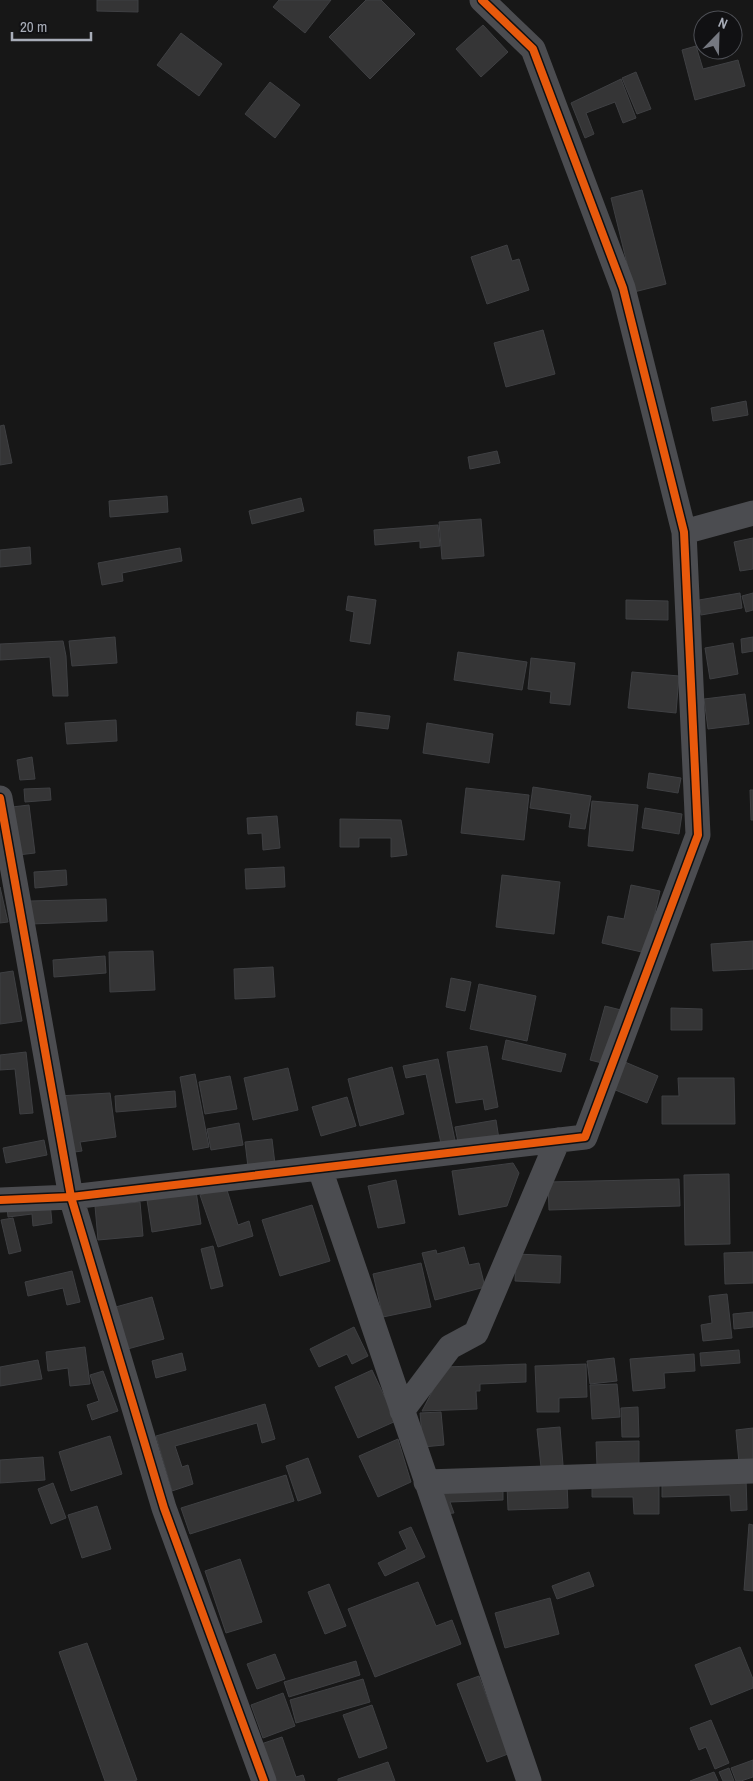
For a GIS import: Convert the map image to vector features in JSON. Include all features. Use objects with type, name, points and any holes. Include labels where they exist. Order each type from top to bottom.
[{"type":"street","points":[[0,1200],[71,1197],[585,1137],[698,835],[684,532],[623,288],[533,49],[482,0]]},
{"type":"street","points":[[684,532],[753,513]]},
{"type":"street","points":[[0,798],[71,1197],[164,1508],[264,1781]]},
{"type":"street","points":[[402,1411],[450,1348],[476,1333],[558,1140]]},
{"type":"street","points":[[320,1169],[529,1781]]},
{"type":"street","points":[[426,1482],[753,1471]]},
{"type":"building","points":[[97,0],[138,0],[138,12],[97,11]]},
{"type":"building","points":[[279,0],[331,0],[305,33],[273,7]]},
{"type":"building","points":[[366,0],[381,0],[415,34],[370,79],[329,37]]},
{"type":"building","points":[[483,25],[508,52],[481,77],[456,49]]},
{"type":"building","points":[[181,33],[222,64],[199,96],[157,65]]},
{"type":"building","points":[[693,47],[693,60],[700,60],[703,69],[738,60],[745,86],[695,100],[682,50]]},
{"type":"building","points":[[636,72],[651,109],[637,114],[622,78]]},
{"type":"building","points":[[621,79],[636,118],[623,123],[615,102],[586,113],[594,134],[585,138],[571,103]]},
{"type":"building","points":[[270,82],[300,105],[275,138],[245,114]]},
{"type":"building","points":[[642,190],[666,284],[634,292],[611,198]]},
{"type":"building","points":[[507,245],[512,261],[519,259],[529,290],[487,304],[471,257]]},
{"type":"building","points":[[543,330],[555,374],[506,387],[494,343]]},
{"type":"building","points":[[746,401],[748,415],[713,421],[711,408]]},
{"type":"building","points":[[4,425],[12,463],[0,465],[0,426]]},
{"type":"building","points":[[497,451],[500,463],[470,469],[468,457]]},
{"type":"building","points":[[167,496],[168,512],[110,517],[109,501]]},
{"type":"building","points":[[301,498],[304,511],[252,524],[249,511]]},
{"type":"building","points":[[481,519],[484,556],[442,559],[439,522]]},
{"type":"building","points":[[438,525],[440,546],[420,548],[420,541],[375,545],[374,530]]},
{"type":"building","points":[[753,538],[753,569],[740,571],[734,542]]},
{"type":"building","points":[[30,547],[31,564],[0,567],[0,550]]},
{"type":"building","points":[[180,548],[182,561],[122,573],[123,581],[102,585],[98,563]]},
{"type":"building","points":[[740,593],[742,608],[701,615],[699,600]]},
{"type":"building","points":[[753,593],[753,610],[746,612],[742,596]]},
{"type":"building","points":[[348,596],[376,600],[370,644],[350,641],[354,612],[346,610]]},
{"type":"building","points":[[626,600],[668,601],[668,620],[626,619]]},
{"type":"building","points":[[115,637],[117,663],[72,666],[69,641]]},
{"type":"building","points":[[753,637],[753,651],[742,653],[741,639]]},
{"type":"building","points":[[63,641],[66,656],[68,696],[53,696],[50,657],[0,660],[0,644]]},
{"type":"building","points":[[733,643],[738,674],[710,679],[705,648]]},
{"type":"building","points":[[458,652],[527,662],[522,690],[454,680]]},
{"type":"building","points":[[531,658],[575,663],[570,705],[550,703],[551,692],[528,689]]},
{"type":"building","points":[[632,672],[679,676],[676,713],[628,708]]},
{"type":"building","points":[[745,694],[749,724],[708,729],[704,699]]},
{"type":"building","points":[[357,712],[390,716],[388,729],[356,725]]},
{"type":"building","points":[[116,720],[117,741],[67,744],[65,723]]},
{"type":"building","points":[[427,723],[493,734],[489,763],[423,753]]},
{"type":"building","points":[[32,757],[35,779],[20,780],[17,760]]},
{"type":"building","points":[[649,773],[681,778],[678,793],[647,788]]},
{"type":"building","points":[[533,787],[591,796],[585,829],[569,827],[571,814],[530,808]]},
{"type":"building","points":[[50,788],[51,800],[25,802],[24,789]]},
{"type":"building","points":[[466,788],[529,795],[524,840],[461,833]]},
{"type":"building","points":[[750,790],[753,790],[753,820],[751,820]]},
{"type":"building","points":[[592,801],[638,805],[633,851],[588,846]]},
{"type":"building","points":[[29,805],[35,853],[18,855],[12,807]]},
{"type":"building","points":[[645,808],[682,814],[679,834],[642,828]]},
{"type":"building","points":[[277,816],[280,848],[263,850],[262,833],[248,834],[247,818]]},
{"type":"building","points":[[340,819],[401,820],[407,855],[391,857],[391,838],[359,838],[359,847],[340,847]]},
{"type":"building","points":[[284,867],[285,887],[246,889],[245,869]]},
{"type":"building","points":[[66,870],[67,885],[35,888],[34,872]]},
{"type":"building","points":[[502,875],[560,882],[554,934],[496,927]]},
{"type":"building","points":[[631,885],[660,891],[646,953],[602,943],[608,916],[624,919]]},
{"type":"building","points":[[0,887],[8,922],[0,923]]},
{"type":"building","points":[[106,899],[107,921],[31,924],[30,901]]},
{"type":"building","points":[[753,941],[753,969],[713,971],[711,944]]},
{"type":"building","points":[[153,951],[155,990],[110,992],[109,952]]},
{"type":"building","points":[[105,956],[106,973],[54,977],[53,960]]},
{"type":"building","points":[[273,967],[275,997],[235,999],[234,969]]},
{"type":"building","points":[[13,971],[22,1021],[0,1024],[0,973]]},
{"type":"building","points":[[451,978],[471,982],[465,1011],[446,1007]]},
{"type":"building","points":[[479,984],[536,996],[527,1041],[470,1029]]},
{"type":"building","points":[[605,1006],[621,1010],[606,1064],[590,1060]]},
{"type":"building","points":[[671,1008],[702,1009],[702,1030],[671,1030]]},
{"type":"building","points":[[506,1040],[566,1054],[561,1072],[502,1059]]},
{"type":"building","points":[[487,1046],[498,1107],[485,1110],[483,1099],[456,1103],[447,1052]]},
{"type":"building","points":[[26,1052],[33,1113],[20,1114],[15,1069],[0,1070],[0,1055]]},
{"type":"building","points":[[438,1059],[456,1145],[442,1148],[426,1074],[406,1078],[403,1066]]},
{"type":"building","points":[[625,1062],[658,1076],[647,1103],[613,1089]]},
{"type":"building","points":[[392,1067],[404,1114],[360,1126],[348,1079]]},
{"type":"building","points":[[288,1068],[298,1110],[253,1120],[244,1078]]},
{"type":"building","points":[[195,1074],[209,1147],[193,1150],[180,1077]]},
{"type":"building","points":[[230,1076],[237,1109],[205,1114],[199,1082]]},
{"type":"building","points":[[678,1078],[734,1078],[735,1124],[662,1124],[662,1096],[679,1096]]},
{"type":"building","points":[[175,1091],[176,1107],[116,1112],[115,1096]]},
{"type":"building","points":[[110,1093],[116,1137],[80,1142],[82,1151],[67,1153],[58,1096]]},
{"type":"building","points":[[347,1097],[356,1126],[321,1136],[312,1107]]},
{"type":"building","points":[[496,1120],[499,1139],[459,1147],[455,1127]]},
{"type":"building","points":[[239,1123],[243,1145],[211,1150],[207,1129]]},
{"type":"building","points":[[272,1139],[275,1164],[248,1167],[245,1142]]},
{"type":"building","points":[[44,1140],[47,1155],[6,1163],[3,1148]]},
{"type":"building","points":[[513,1163],[519,1173],[507,1206],[459,1215],[452,1171]]},
{"type":"building","points":[[729,1174],[730,1244],[685,1245],[684,1175]]},
{"type":"building","points":[[679,1179],[680,1206],[549,1210],[548,1182]]},
{"type":"building","points":[[396,1180],[405,1223],[378,1228],[368,1186]]},
{"type":"building","points":[[226,1187],[238,1225],[249,1221],[253,1236],[218,1247],[200,1195]]},
{"type":"building","points":[[196,1191],[201,1224],[152,1232],[147,1200]]},
{"type":"building","points":[[50,1202],[52,1223],[33,1226],[32,1214],[8,1217],[7,1208]]},
{"type":"building","points":[[140,1202],[143,1236],[98,1240],[95,1206]]},
{"type":"building","points":[[312,1205],[330,1261],[280,1276],[262,1220]]},
{"type":"building","points":[[13,1218],[21,1251],[9,1254],[1,1220]]},
{"type":"building","points":[[213,1246],[223,1286],[211,1289],[201,1249]]},
{"type":"building","points":[[464,1247],[469,1265],[479,1263],[485,1287],[435,1300],[422,1253],[436,1250],[437,1254]]},
{"type":"building","points":[[753,1252],[753,1283],[725,1284],[724,1253]]},
{"type":"building","points":[[516,1254],[561,1256],[560,1283],[515,1281]]},
{"type":"building","points":[[421,1263],[431,1307],[383,1317],[373,1274]]},
{"type":"building","points":[[72,1271],[80,1302],[67,1305],[63,1288],[28,1296],[25,1282]]},
{"type":"building","points":[[727,1294],[732,1338],[703,1341],[701,1325],[712,1323],[709,1296]]},
{"type":"building","points":[[152,1297],[164,1339],[124,1350],[112,1308]]},
{"type":"building","points":[[753,1312],[753,1327],[734,1329],[733,1314]]},
{"type":"building","points":[[354,1327],[368,1356],[352,1364],[347,1354],[319,1367],[310,1349]]},
{"type":"building","points":[[85,1347],[90,1384],[70,1386],[68,1368],[48,1371],[46,1352]]},
{"type":"building","points":[[739,1350],[740,1363],[701,1366],[700,1353]]},
{"type":"building","points":[[182,1353],[186,1370],[156,1378],[152,1361]]},
{"type":"building","points":[[694,1354],[695,1371],[664,1373],[665,1388],[633,1391],[630,1359]]},
{"type":"building","points":[[614,1358],[617,1381],[590,1384],[587,1361]]},
{"type":"building","points":[[38,1360],[42,1379],[0,1386],[0,1367]]},
{"type":"building","points":[[526,1364],[526,1382],[480,1384],[480,1391],[476,1391],[477,1409],[422,1411],[445,1367]]},
{"type":"building","points":[[586,1364],[587,1397],[559,1398],[559,1412],[537,1412],[535,1366]]},
{"type":"building","points":[[372,1370],[396,1421],[358,1438],[335,1387]]},
{"type":"building","points":[[103,1371],[118,1411],[92,1420],[87,1405],[99,1401],[90,1375]]},
{"type":"building","points":[[617,1384],[620,1417],[592,1419],[590,1385]]},
{"type":"building","points":[[265,1404],[275,1439],[262,1443],[257,1423],[175,1446],[182,1467],[188,1465],[193,1484],[172,1491],[156,1436]]},
{"type":"building","points":[[638,1407],[639,1437],[622,1437],[621,1408]]},
{"type":"building","points":[[441,1412],[444,1445],[423,1447],[420,1413]]},
{"type":"building","points":[[560,1427],[563,1465],[541,1467],[537,1429]]},
{"type":"building","points":[[753,1428],[753,1462],[739,1463],[736,1430]]},
{"type":"building","points":[[110,1436],[122,1474],[71,1491],[59,1452]]},
{"type":"building","points":[[398,1439],[411,1482],[378,1497],[359,1456]]},
{"type":"building","points":[[639,1441],[639,1465],[597,1466],[596,1442]]},
{"type":"building","points":[[43,1457],[45,1480],[0,1483],[0,1460]]},
{"type":"building","points":[[308,1458],[321,1493],[298,1501],[286,1466]]},
{"type":"building","points":[[286,1475],[294,1501],[190,1534],[181,1508]]},
{"type":"building","points":[[746,1479],[747,1510],[731,1511],[730,1495],[662,1497],[662,1482]]},
{"type":"building","points":[[592,1482],[659,1482],[659,1514],[634,1514],[633,1497],[592,1497]]},
{"type":"building","points":[[53,1483],[66,1518],[51,1524],[38,1489]]},
{"type":"building","points":[[567,1483],[568,1508],[508,1510],[507,1485]]},
{"type":"building","points":[[503,1484],[503,1500],[450,1502],[454,1513],[443,1514],[432,1487]]},
{"type":"building","points":[[97,1506],[111,1549],[82,1558],[68,1515]]},
{"type":"building","points":[[749,1524],[753,1525],[753,1591],[744,1590]]},
{"type":"building","points":[[411,1527],[425,1557],[385,1576],[378,1563],[407,1549],[399,1532]]},
{"type":"building","points":[[240,1559],[262,1622],[226,1633],[205,1571]]},
{"type":"building","points":[[589,1572],[594,1586],[557,1599],[552,1586]]},
{"type":"building","points":[[418,1582],[436,1626],[452,1620],[461,1644],[375,1677],[348,1609]]},
{"type":"building","points":[[329,1584],[346,1626],[325,1634],[308,1592]]},
{"type":"building","points":[[550,1598],[559,1634],[505,1648],[495,1613]]},
{"type":"building","points":[[87,1643],[137,1780],[105,1781],[59,1652]]},
{"type":"building","points":[[740,1647],[753,1679],[753,1688],[711,1705],[695,1665]]},
{"type":"building","points":[[275,1654],[285,1679],[257,1689],[247,1664]]},
{"type":"building","points":[[356,1661],[360,1675],[289,1697],[284,1682]]},
{"type":"building","points":[[479,1676],[508,1754],[487,1762],[457,1684]]},
{"type":"building","points":[[363,1679],[370,1702],[296,1723],[290,1700]]},
{"type":"building","points":[[283,1693],[295,1726],[263,1738],[251,1705]]},
{"type":"building","points":[[372,1705],[387,1748],[359,1758],[343,1715]]},
{"type":"building","points":[[711,1720],[729,1763],[715,1769],[706,1747],[699,1750],[690,1728]]},
{"type":"building","points":[[282,1737],[296,1777],[303,1775],[305,1781],[274,1781],[261,1744]]},
{"type":"building","points":[[753,1760],[753,1777],[736,1781],[731,1768]]},
{"type":"building","points":[[388,1762],[395,1781],[338,1781],[338,1779]]},
{"type":"building","points":[[729,1768],[734,1781],[723,1781],[719,1772]]},
{"type":"building","points":[[714,1772],[718,1781],[690,1781]]},
{"type":"cycle path","points":[[0,1200],[71,1197],[585,1137],[698,835],[684,532],[623,288],[533,49],[482,0]]},
{"type":"cycle path","points":[[0,798],[71,1197],[164,1508],[264,1781]]}]
